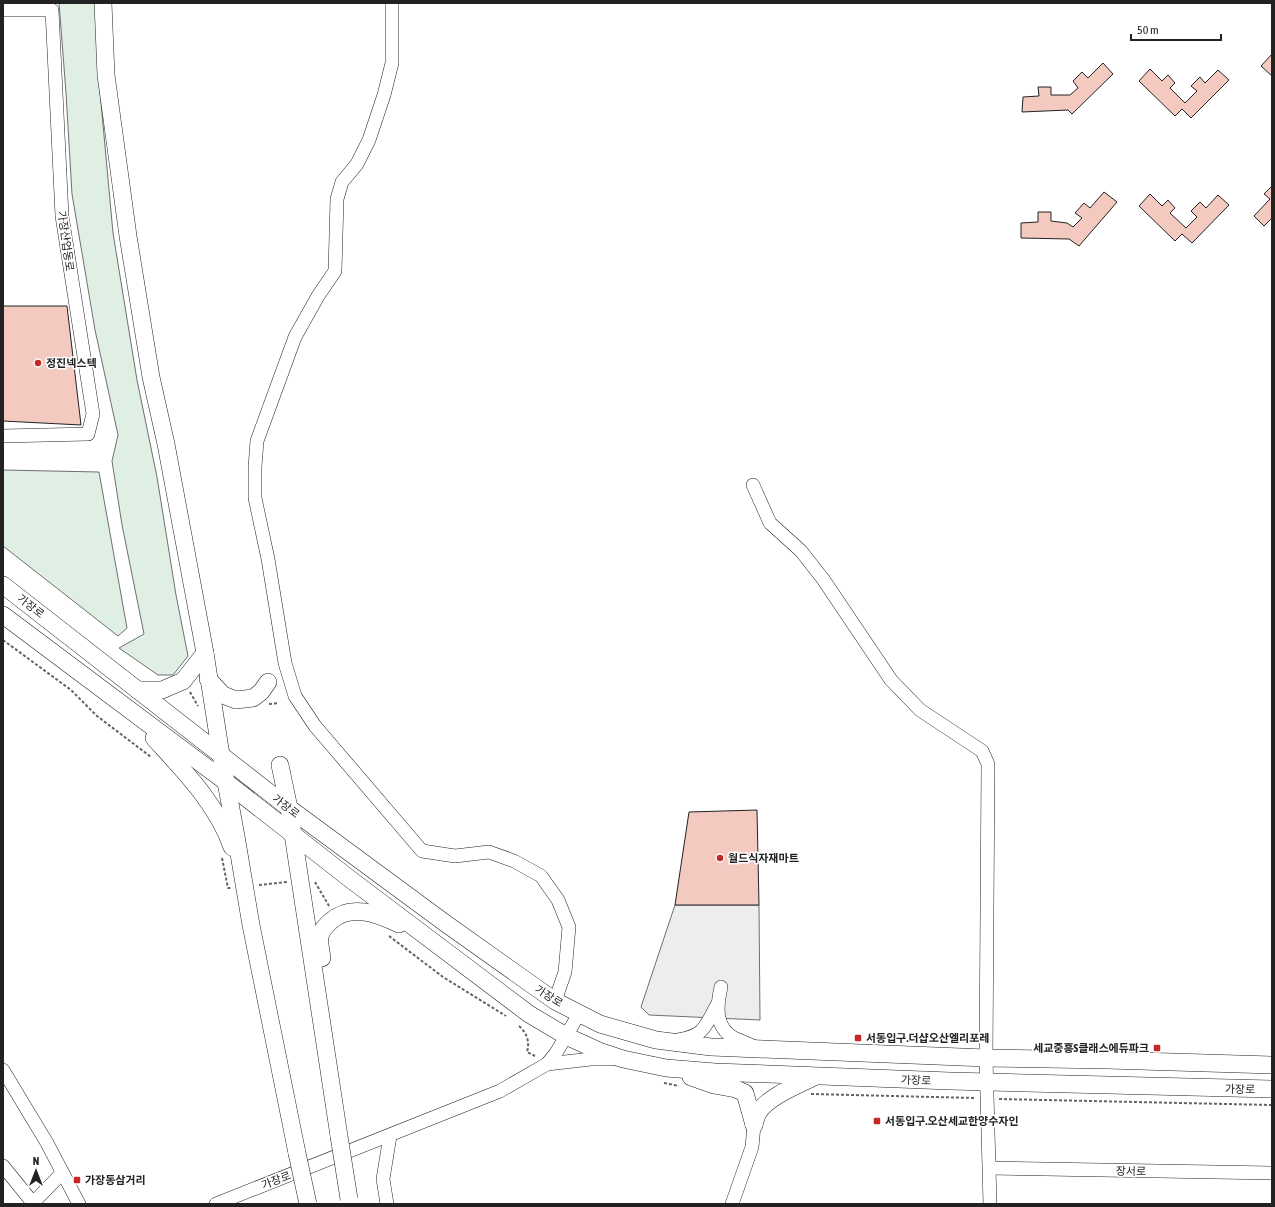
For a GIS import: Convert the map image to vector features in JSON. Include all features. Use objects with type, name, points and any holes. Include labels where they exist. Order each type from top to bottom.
[{"type":"main road","points":[[103,3],[106,75],[151,377],[166,444],[205,653],[221,755],[231,786],[244,886],[251,925],[308,1204]]},
{"type":"main road","name":"가장로","points":[[3,585],[289,808],[445,923],[520,977],[555,1000],[600,1024],[656,1040],[711,1047],[986,1058],[1272,1065]]},
{"type":"main road","name":"가장로","points":[[3,615],[231,786],[444,951],[529,1014],[566,1036],[599,1051],[623,1059],[666,1068],[714,1072],[987,1082],[1272,1089]]},
{"type":"main road","points":[[137,690],[162,690],[183,681],[205,653]]},
{"type":"main road","points":[[208,679],[223,695],[236,700],[253,698],[261,692],[268,682]]},
{"type":"main road","points":[[125,707],[202,791],[214,809],[230,840],[244,886]]},
{"type":"main road","points":[[231,786],[262,787],[274,778],[280,765],[289,808],[349,1202]]},
{"type":"main road","points":[[338,1130],[336,1066],[320,948],[320,937],[324,926],[340,914],[364,911],[383,916],[402,925],[444,951]]},
{"type":"main road","points":[[666,1068],[714,1085],[736,1089],[745,1093],[754,1125]]},
{"type":"main road","points":[[754,1125],[758,1112],[775,1097],[816,1076]]},
{"type":"street","points":[[392,3],[392,63],[384,96],[369,140],[357,164],[342,182],[337,199],[334,271],[295,337],[258,441],[255,467],[255,498],[268,558],[285,663],[295,696],[315,726],[422,851],[455,856],[488,852],[514,861],[541,876],[558,900],[569,927],[565,972],[555,1000]]},
{"type":"street","name":"가장산업동로","points":[[3,10],[52,10],[62,216],[93,414],[88,434],[3,436]]},
{"type":"street","points":[[753,485],[770,523],[801,551],[819,574],[891,680],[920,710],[982,751],[988,764],[986,1058],[990,1204]]},
{"type":"street","points":[[721,987],[717,1006],[718,1015],[724,1028],[733,1037],[760,1049]]},
{"type":"street","points":[[656,1040],[676,1040],[693,1037],[703,1030],[717,1006]]},
{"type":"street","name":"가장로","points":[[216,1204],[500,1091],[547,1064],[579,1014]]},
{"type":"street","points":[[547,1064],[591,1059],[623,1059]]},
{"type":"street","points":[[3,1070],[47,1143],[79,1204]]},
{"type":"street","points":[[732,1204],[752,1147],[754,1125]]},
{"type":"street","points":[[387,1204],[383,1179],[390,1136]]},
{"type":"street","points":[[3,1166],[33,1204],[62,1173]]},
{"type":"street","name":"장서로","points":[[990,1168],[1272,1173]]},
{"type":"path","points":[[3,640],[72,690],[97,716],[152,758]]},
{"type":"path","points":[[221,855],[228,888],[314,879],[336,917]]},
{"type":"path","points":[[388,935],[443,977],[510,1019]]},
{"type":"path","points":[[517,1024],[525,1031],[528,1046],[527,1052]]},
{"type":"green space","points":[[59,3],[97,3],[99,81],[113,233],[137,380],[157,477],[176,595],[188,656],[173,675],[158,675],[119,648],[144,634],[122,525],[112,461],[118,435],[95,330],[72,194]]},
{"type":"green space","points":[[3,470],[99,472],[127,628],[118,636],[3,546]]},
{"type":"shaded area","points":[[675,905],[759,905],[760,1020],[649,1015],[641,1007]]},
{"type":"building","points":[[1272,54],[1272,76],[1261,66]]},
{"type":"building","points":[[1103,63],[1113,74],[1072,114],[1068,110],[1022,112],[1023,97],[1039,96],[1038,87],[1051,87],[1051,95],[1070,95],[1078,88],[1073,81],[1082,72],[1088,78]]},
{"type":"building","points":[[1150,69],[1162,81],[1168,75],[1175,83],[1170,88],[1185,103],[1197,91],[1191,86],[1200,77],[1205,83],[1218,70],[1229,80],[1191,118],[1182,109],[1175,116],[1139,81]]},
{"type":"building","points":[[1272,186],[1272,218],[1264,226],[1254,216],[1270,199],[1264,194]]},
{"type":"building","points":[[1104,192],[1117,202],[1079,246],[1069,239],[1021,238],[1021,223],[1038,222],[1038,212],[1051,212],[1051,221],[1067,223],[1073,227],[1082,218],[1075,213],[1084,203],[1090,208]]},
{"type":"building","points":[[1150,194],[1162,206],[1168,200],[1175,208],[1170,213],[1186,228],[1197,217],[1191,211],[1200,202],[1206,208],[1218,195],[1229,205],[1192,243],[1182,234],[1175,241],[1139,206]]},
{"type":"building","name":"정진넥스텍","points":[[3,306],[67,306],[81,425],[3,421]]},
{"type":"building","name":"월드식자재마트","points":[[757,810],[759,905],[675,905],[689,812]]},
{"type":"place","name":"정진넥스텍","points":[[38,363]]},
{"type":"place","name":"월드식자재마트","points":[[720,858]]},
{"type":"place","name":"서동입구.더샵오산엘리포레","points":[[858,1038]]},
{"type":"place","name":"세교중흥S클래스에듀파크","points":[[1157,1048]]},
{"type":"place","name":"서동입구.오산세교한양수자인","points":[[877,1121]]},
{"type":"place","name":"가장동삼거리","points":[[77,1180]]}]
